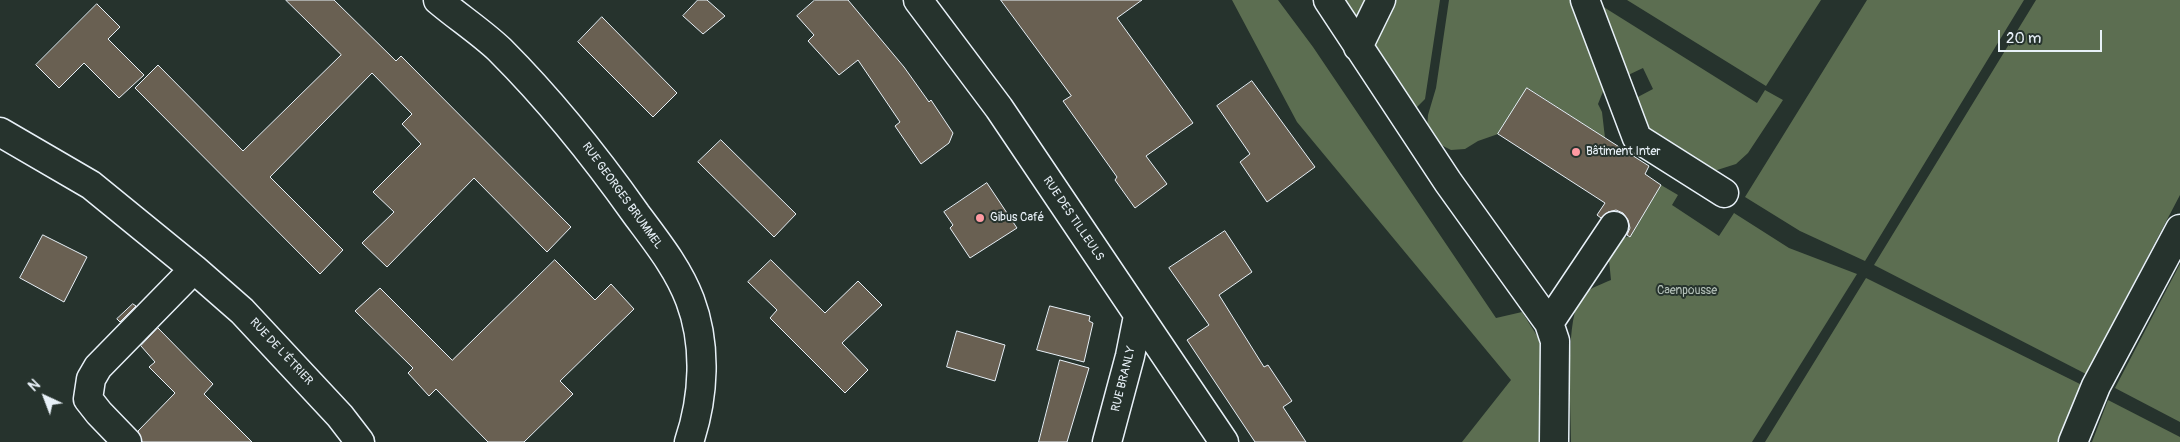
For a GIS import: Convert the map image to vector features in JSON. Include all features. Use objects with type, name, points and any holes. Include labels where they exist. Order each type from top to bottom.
[{"type":"street","name":"RUE GEORGES BRUMMEL","points":[[438,0],[499,49],[563,118],[596,157],[675,269],[690,301],[700,339],[702,364],[700,391],[695,424],[689,442]]},
{"type":"street","name":"RUE DES TILLEULS","points":[[918,0],[999,108],[1224,442]]},
{"type":"street","points":[[1328,0],[1448,182],[1548,323],[1555,341],[1554,442]]},
{"type":"street","points":[[1358,47],[1381,0]]},
{"type":"street","points":[[1585,0],[1637,138],[1724,193]]},
{"type":"street","name":"RUE DE L'ÉTRIER","points":[[0,132],[91,186],[242,310],[340,416],[360,442]]},
{"type":"street","points":[[1548,323],[1614,226]]},
{"type":"street","points":[[2073,442],[2096,386],[2180,229]]},
{"type":"street","points":[[127,442],[98,413],[88,398],[91,379],[98,367],[194,270]]},
{"type":"street","name":"RUE BRANLY","points":[[1107,442],[1130,356],[1138,316]]},
{"type":"green space","points":[[1232,0],[1278,0],[1313,47],[1496,318],[1522,312],[1541,342],[1541,442],[1462,442],[1511,380],[1297,122]]},
{"type":"green space","points":[[1345,0],[1372,0],[1362,23]]},
{"type":"green space","points":[[1393,0],[1440,0],[1425,99],[1415,109],[1373,44]]},
{"type":"green space","points":[[1449,0],[1575,0],[1606,84],[1598,104],[1602,112],[1605,138],[1528,88],[1498,134],[1478,141],[1465,149],[1451,150],[1439,144],[1427,129],[1428,115],[1436,88]]},
{"type":"green space","points":[[1627,0],[1821,0],[1766,86]]},
{"type":"green space","points":[[1867,0],[2024,0],[1865,261],[1800,231],[1745,197]]},
{"type":"green space","points":[[2036,0],[2180,0],[2180,195],[2086,374],[1874,265]]},
{"type":"green space","points":[[1594,1],[1757,103],[1765,90],[1783,100],[1748,153],[1736,164],[1714,171],[1655,134],[1645,124],[1634,99],[1653,89],[1643,68],[1624,77]]},
{"type":"green space","name":"Caenpousse","points":[[1661,185],[1678,195],[1672,205],[1719,236],[1734,213],[1789,248],[1857,274],[1752,442],[1571,442],[1570,348],[1575,313],[1579,300],[1589,290],[1611,280],[1609,260],[1617,240],[1630,236]]},
{"type":"green space","points":[[2180,264],[2180,422],[2115,388]]},
{"type":"green space","points":[[1866,278],[2082,385],[2058,442],[1765,442]]},
{"type":"green space","points":[[2108,400],[2180,437],[2180,442],[2092,442]]},
{"type":"building","points":[[286,0],[334,0],[396,61],[401,56],[571,227],[547,252],[474,178],[387,267],[362,243],[394,212],[373,192],[421,144],[402,124],[412,114],[372,73],[270,177],[343,250],[320,274],[135,88],[158,65],[243,151],[341,55]]},
{"type":"building","points":[[698,0],[707,0],[725,16],[703,34],[683,16]]},
{"type":"building","points":[[815,0],[848,0],[904,67],[929,102],[931,100],[953,133],[949,143],[921,164],[895,126],[900,122],[858,60],[839,75],[808,41],[814,35],[797,16]]},
{"type":"building","points":[[1001,0],[1142,0],[1117,18],[1193,123],[1146,156],[1167,184],[1135,208],[1115,180],[1117,177],[1063,101],[1071,96]]},
{"type":"building","points":[[97,4],[120,27],[108,39],[144,75],[119,98],[84,63],[59,88],[36,65]]},
{"type":"building","points":[[602,17],[677,93],[653,117],[578,42]]},
{"type":"building","points":[[1252,81],[1315,167],[1267,202],[1240,162],[1250,154],[1217,106]]},
{"type":"building","name":"Bâtiment Inter","points":[[1527,88],[1649,166],[1645,174],[1661,185],[1630,237],[1627,235],[1630,228],[1628,220],[1623,213],[1616,210],[1608,212],[1601,218],[1597,215],[1605,203],[1498,134]]},
{"type":"building","points":[[721,140],[796,214],[774,237],[698,162]]},
{"type":"building","name":"Gibus Café","points":[[987,183],[1017,228],[970,258],[950,228],[953,225],[944,212]]},
{"type":"building","points":[[1225,231],[1252,272],[1219,295],[1264,367],[1268,365],[1292,401],[1283,407],[1306,442],[1255,442],[1187,340],[1209,325],[1169,268]]},
{"type":"building","points":[[43,235],[87,257],[64,302],[20,278]]},
{"type":"building","points":[[555,260],[595,300],[611,284],[634,309],[560,381],[573,394],[524,442],[488,442],[436,389],[429,396],[408,373],[413,368],[355,311],[380,288],[452,360]]},
{"type":"building","points":[[771,260],[825,313],[858,281],[882,305],[842,343],[868,370],[845,393],[770,318],[777,310],[748,282]]},
{"type":"building","points":[[133,304],[136,306],[120,322],[117,319]]},
{"type":"building","points":[[1050,306],[1090,316],[1089,321],[1093,323],[1084,362],[1037,350]]},
{"type":"building","points":[[158,328],[213,384],[204,394],[252,442],[142,442],[138,431],[175,393],[149,367],[155,362],[141,346]]},
{"type":"building","points":[[957,331],[1005,345],[995,381],[947,367]]},
{"type":"building","points":[[1060,360],[1089,368],[1067,442],[1039,442]]},
{"type":"place","name":"Bâtiment Inter","points":[[1576,152]]},
{"type":"place","name":"Gibus Café","points":[[980,218]]}]
